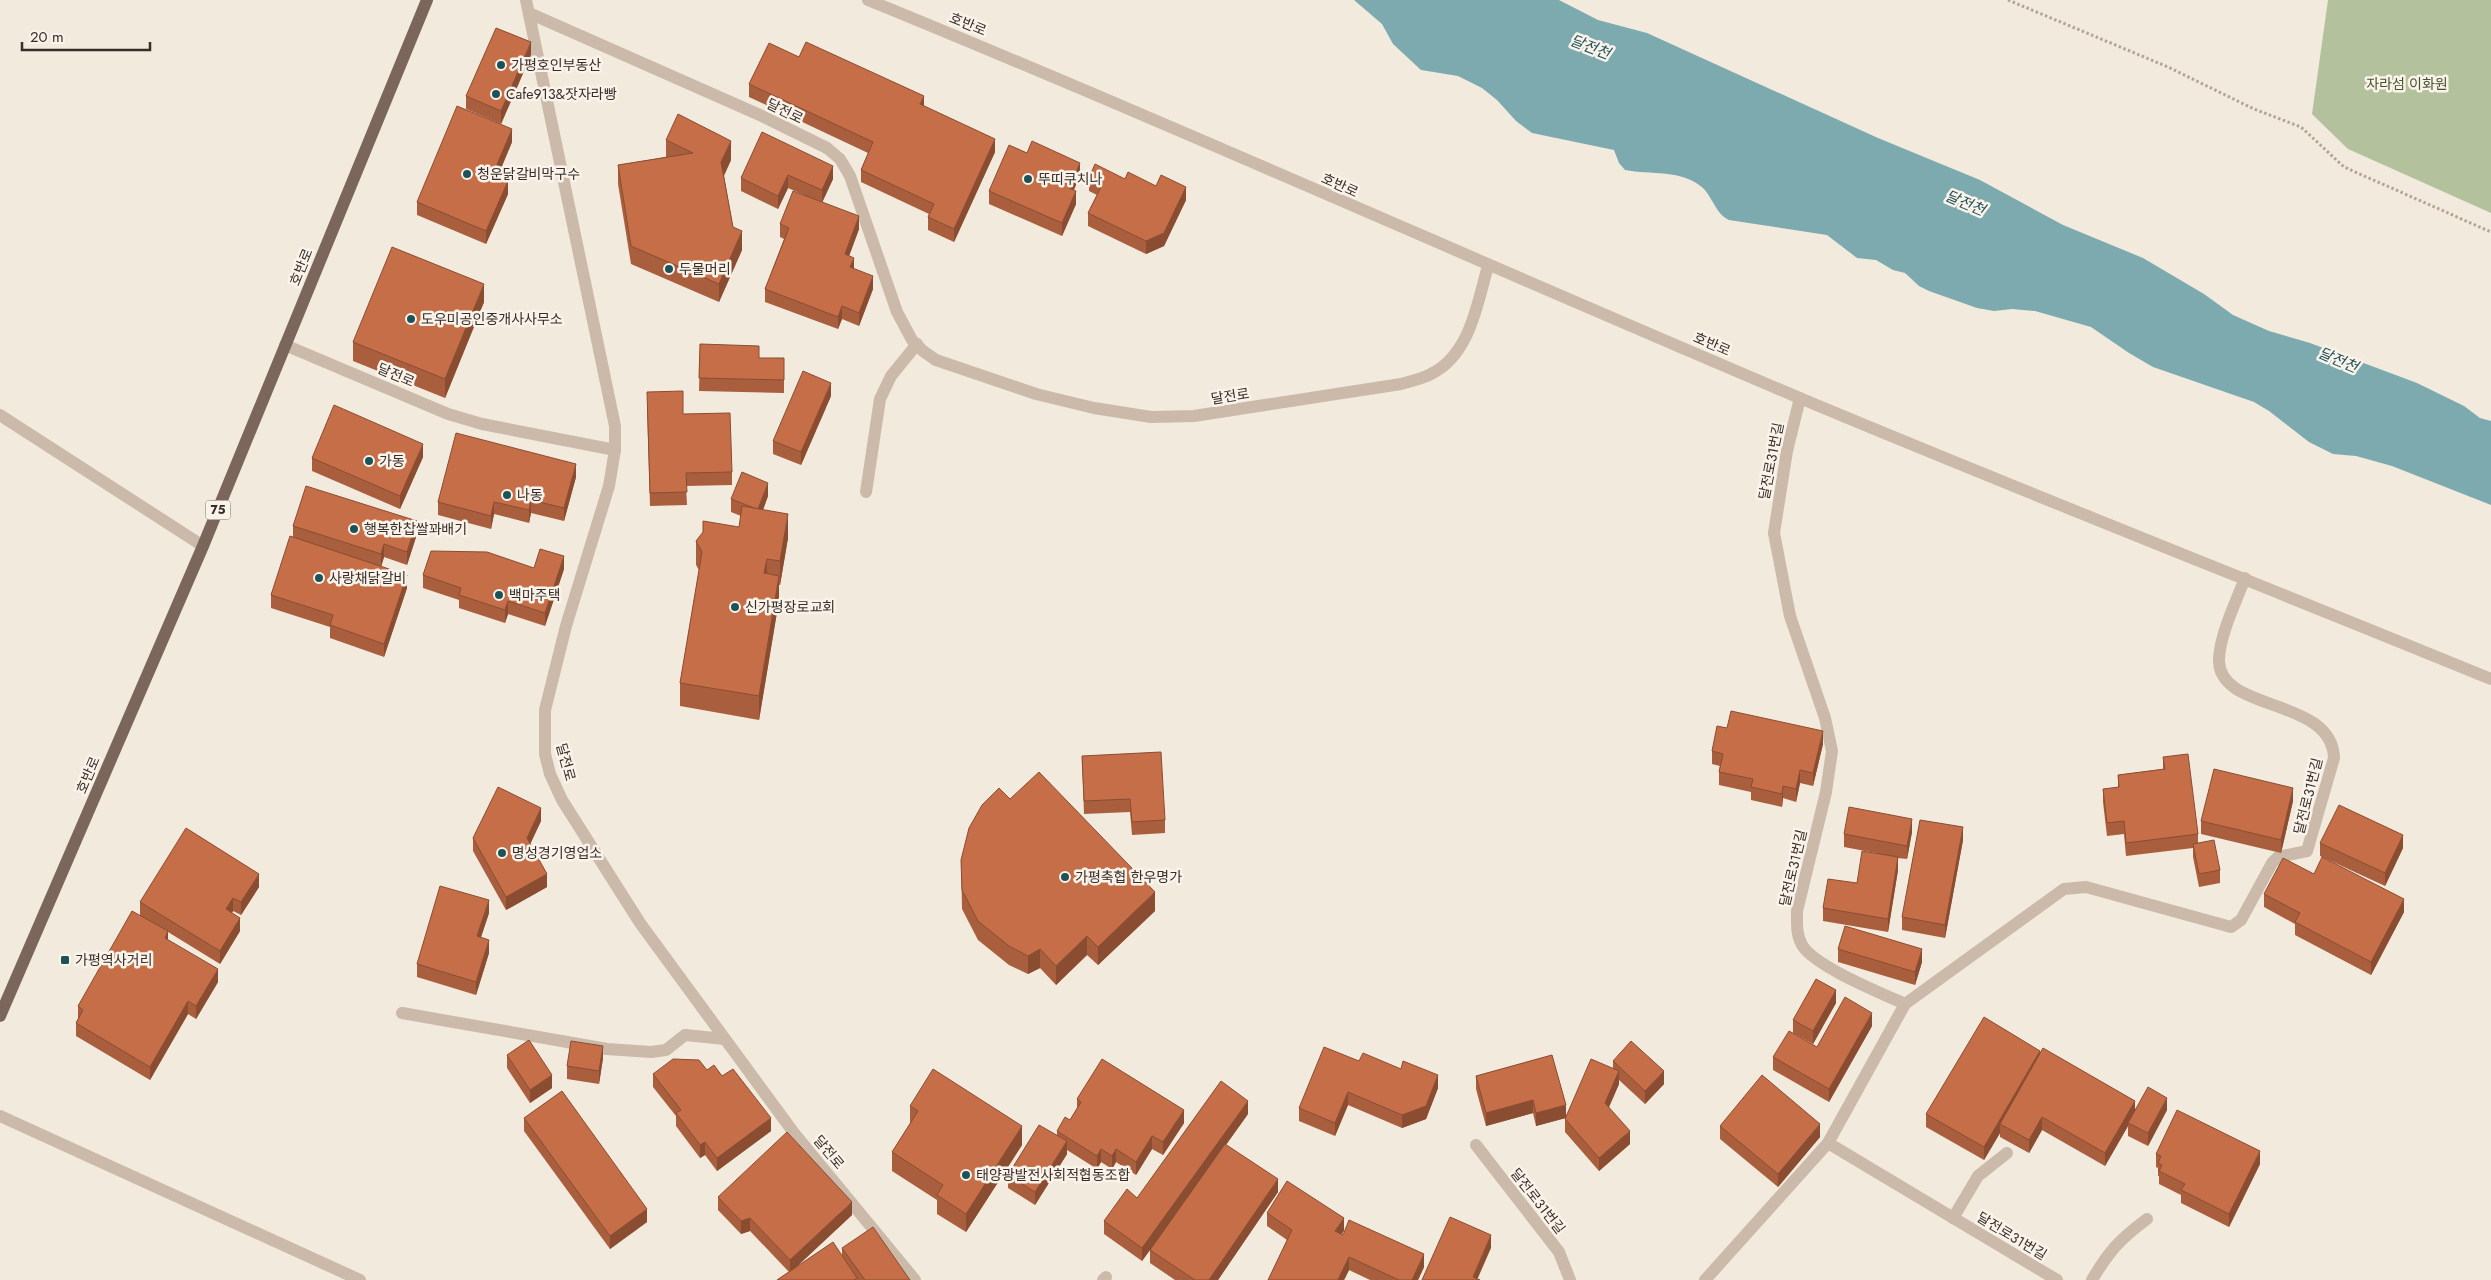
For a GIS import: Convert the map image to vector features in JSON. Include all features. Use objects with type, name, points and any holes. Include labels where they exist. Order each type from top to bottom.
[{"type":"main road","name":"호반로","points":[[0,1016],[203,546],[428,0]]},
{"type":"street","name":"달전로","points":[[526,0],[615,426],[615,450],[609,486],[548,691],[545,710],[545,754],[550,774],[567,809],[640,923],[794,1134],[915,1280]]},
{"type":"street","name":"호반로","points":[[868,0],[1062,79],[1488,266],[1800,398]]},
{"type":"street","name":"달전로","points":[[530,13],[762,116],[827,148],[840,159],[850,176],[897,312],[904,327],[917,344],[936,360],[950,366],[1036,394],[1094,408],[1151,417],[1194,416],[1374,389],[1431,374],[1451,360],[1465,339],[1488,266]]},
{"type":"street","points":[[866,492],[880,399],[891,376],[917,344]]},
{"type":"street","name":"달전로","points":[[286,345],[448,414],[482,424],[615,450]]},
{"type":"street","points":[[1800,398],[2491,679]]},
{"type":"street","name":"달전로31번길","points":[[1800,398],[1786,451],[1774,533],[1790,616],[1825,718],[1832,751],[1826,792],[1797,911],[1797,928],[1802,945],[1814,958],[1905,1004],[2064,890],[2086,887],[2231,927],[2241,920],[2272,863],[2278,857],[2307,851],[2334,758],[2333,745],[2316,724],[2233,687],[2221,675],[2219,659],[2222,642],[2245,578]]},
{"type":"street","points":[[0,415],[203,546]]},
{"type":"street","points":[[1705,1280],[1828,1143],[1905,1004]]},
{"type":"street","points":[[402,1013],[607,1049],[651,1052],[666,1050],[685,1035],[725,1039]]},
{"type":"street","points":[[0,1116],[360,1280]]},
{"type":"street","name":"달전로31번길","points":[[1828,1143],[2057,1280]]},
{"type":"street","name":"달전로31번길","points":[[1476,1145],[1558,1252],[1570,1280]]},
{"type":"street","points":[[1953,1218],[1978,1176],[2007,1153]]},
{"type":"street","points":[[2092,1280],[2110,1251],[2121,1238],[2147,1218]]},
{"type":"path","points":[[2008,0],[2168,66],[2254,108],[2301,127],[2344,167],[2491,232]]},
{"type":"green space","name":"자라섬 이화원","points":[[2328,0],[2491,0],[2491,213],[2348,149],[2312,114]]},
{"type":"water","name":"달전천","points":[[1354,0],[1559,0],[1598,20],[1647,33],[1878,138],[1980,180],[2063,225],[2143,258],[2204,294],[2233,315],[2269,331],[2310,343],[2417,383],[2464,406],[2480,418],[2491,421],[2491,505],[2392,466],[2356,456],[2333,454],[2309,442],[2269,411],[2254,402],[2153,367],[2091,327],[2035,311],[2012,309],[1994,311],[1977,308],[1929,291],[1919,286],[1905,273],[1893,270],[1876,260],[1857,258],[1827,235],[1729,220],[1721,214],[1703,188],[1686,178],[1676,175],[1625,170],[1619,163],[1614,150],[1532,133],[1516,121],[1497,100],[1482,88],[1458,76],[1421,70],[1393,44],[1382,24]]},
{"type":"building","points":[[496,28],[531,42],[501,111],[466,96]]},
{"type":"building","points":[[806,42],[924,96],[920,104],[995,139],[954,229],[928,217],[934,204],[861,170],[873,142],[749,84],[769,43],[799,57]]},
{"type":"building","points":[[457,106],[512,129],[493,174],[508,181],[486,231],[417,202]]},
{"type":"building","points":[[678,114],[731,141],[721,162],[733,227],[742,231],[719,284],[631,246],[618,165],[693,153],[666,140]]},
{"type":"building","points":[[762,132],[833,166],[822,190],[788,175],[778,196],[741,178]]},
{"type":"building","points":[[1032,141],[1080,163],[1069,188],[1076,191],[1062,223],[989,191],[1009,145],[1027,153]]},
{"type":"building","points":[[1095,164],[1125,179],[1128,172],[1156,186],[1161,175],[1186,187],[1164,233],[1146,241],[1088,213],[1102,185],[1089,178]]},
{"type":"building","points":[[793,191],[859,216],[845,254],[854,258],[850,267],[873,276],[859,313],[842,306],[838,317],[765,289],[789,228],[780,224]]},
{"type":"building","points":[[392,247],[484,284],[445,379],[353,342]]},
{"type":"building","points":[[700,344],[759,346],[759,358],[784,358],[784,380],[699,378]]},
{"type":"building","points":[[803,371],[831,383],[801,452],[773,441]]},
{"type":"building","points":[[683,391],[683,414],[730,413],[732,472],[686,473],[687,492],[650,493],[647,392]]},
{"type":"building","name":"가동","points":[[334,405],[423,444],[400,496],[312,458]]},
{"type":"building","name":"나동","points":[[456,433],[576,464],[564,508],[531,500],[529,510],[494,502],[491,516],[438,502]]},
{"type":"building","points":[[742,472],[768,483],[758,509],[731,499]]},
{"type":"building","points":[[306,486],[417,521],[407,552],[384,544],[381,554],[293,526]]},
{"type":"building","points":[[742,506],[788,514],[780,561],[767,559],[764,573],[779,576],[759,696],[680,683],[702,552],[696,541],[703,532],[703,521],[739,527]]},
{"type":"building","points":[[290,536],[407,575],[384,644],[330,625],[333,615],[271,595]]},
{"type":"building","name":"백마주택","points":[[540,549],[564,556],[545,613],[508,601],[505,610],[459,595],[461,588],[423,575],[431,551],[487,552],[534,568]]},
{"type":"building","points":[[1731,711],[1823,731],[1813,773],[1800,770],[1796,789],[1783,786],[1782,794],[1751,787],[1753,779],[1719,772],[1723,754],[1712,751],[1717,726],[1727,728]]},
{"type":"building","points":[[1161,752],[1165,820],[1132,822],[1130,799],[1084,801],[1082,756]]},
{"type":"building","points":[[2188,754],[2198,834],[2126,843],[2124,821],[2107,823],[2103,789],[2119,787],[2118,775],[2165,769],[2163,757]]},
{"type":"building","points":[[2214,769],[2293,788],[2281,840],[2201,821]]},
{"type":"building","points":[[1039,772],[1155,892],[1098,947],[1087,936],[1056,966],[1040,949],[1028,956],[1009,946],[978,921],[962,890],[961,860],[969,828],[982,805],[999,788],[1010,799]]},
{"type":"building","points":[[498,787],[541,808],[527,838],[547,874],[506,897],[473,838]]},
{"type":"building","points":[[2339,805],[2403,835],[2385,873],[2320,843]]},
{"type":"building","points":[[1849,807],[1912,819],[1907,846],[1844,834]]},
{"type":"building","points":[[1920,820],[1963,827],[1945,925],[1902,917]]},
{"type":"building","points":[[186,828],[259,874],[241,902],[233,898],[226,909],[240,918],[220,951],[140,902]]},
{"type":"building","points":[[2214,840],[2220,870],[2199,874],[2193,844]]},
{"type":"building","points":[[1862,851],[1898,857],[1888,919],[1823,908],[1828,879],[1857,883]]},
{"type":"building","points":[[2322,857],[2404,899],[2371,962],[2295,922],[2300,913],[2264,894],[2283,858],[2314,874]]},
{"type":"building","points":[[440,886],[489,900],[477,936],[489,940],[476,982],[417,964]]},
{"type":"building","points":[[132,911],[168,931],[165,938],[218,969],[196,1006],[188,1001],[150,1067],[76,1023],[83,1010],[78,1006]]},
{"type":"building","points":[[1845,926],[1922,949],[1915,972],[1838,949]]},
{"type":"building","points":[[1816,979],[1836,990],[1813,1031],[1793,1020]]},
{"type":"building","points":[[1845,997],[1872,1013],[1829,1089],[1773,1057],[1789,1031],[1817,1047]]},
{"type":"building","points":[[1984,1017],[2040,1051],[1984,1147],[1926,1114]]},
{"type":"building","points":[[529,1040],[552,1075],[530,1090],[507,1055]]},
{"type":"building","points":[[571,1041],[603,1046],[599,1071],[567,1066]]},
{"type":"building","points":[[1631,1041],[1664,1071],[1645,1091],[1613,1061]]},
{"type":"building","points":[[1324,1047],[1359,1061],[1363,1053],[1401,1069],[1403,1061],[1438,1075],[1426,1106],[1402,1115],[1348,1092],[1335,1123],[1299,1108]]},
{"type":"building","points":[[2043,1048],[2135,1101],[2105,1153],[2042,1117],[2029,1140],[2000,1124]]},
{"type":"building","points":[[1552,1055],[1566,1105],[1536,1113],[1533,1100],[1486,1113],[1476,1076]]},
{"type":"building","points":[[673,1059],[699,1060],[707,1070],[714,1065],[722,1076],[733,1069],[771,1118],[717,1158],[705,1142],[700,1145],[676,1113],[681,1110],[653,1074]]},
{"type":"building","points":[[1102,1059],[1184,1110],[1163,1142],[1152,1136],[1136,1162],[1116,1149],[1112,1156],[1101,1149],[1097,1156],[1057,1131],[1065,1117],[1070,1120],[1081,1102],[1077,1099]]},
{"type":"building","points":[[1591,1059],[1619,1071],[1605,1103],[1630,1131],[1599,1158],[1565,1119]]},
{"type":"building","points":[[933,1069],[1022,1126],[966,1214],[937,1195],[943,1185],[892,1152],[918,1111],[910,1106]]},
{"type":"building","points":[[1762,1075],[1820,1124],[1778,1174],[1720,1126]]},
{"type":"building","points":[[1221,1081],[1248,1101],[1142,1248],[1104,1221],[1127,1189],[1137,1198]]},
{"type":"building","points":[[2148,1087],[2167,1098],[2148,1133],[2128,1123]]},
{"type":"building","points":[[562,1091],[647,1209],[610,1236],[524,1118]]},
{"type":"building","points":[[2177,1110],[2260,1151],[2229,1214],[2181,1190],[2185,1184],[2159,1171],[2162,1165],[2158,1163],[2161,1156],[2156,1154]]},
{"type":"building","points":[[1039,1125],[1067,1141],[1035,1192],[1008,1175]]},
{"type":"building","points":[[787,1132],[852,1202],[790,1260],[750,1218],[741,1221],[718,1197]]},
{"type":"building","points":[[1225,1144],[1278,1179],[1209,1280],[1195,1280],[1150,1250]]},
{"type":"building","points":[[1287,1181],[1344,1218],[1335,1231],[1343,1235],[1349,1220],[1424,1254],[1412,1280],[1399,1280],[1349,1257],[1338,1280],[1268,1280],[1292,1230],[1267,1213]]},
{"type":"building","points":[[1450,1217],[1491,1235],[1473,1277],[1480,1280],[1422,1280]]},
{"type":"building","points":[[873,1227],[910,1280],[865,1280],[842,1248]]},
{"type":"building","points":[[833,1242],[857,1278],[854,1280],[777,1280]]},
{"type":"place","name":"가평호인부동산","points":[[501,65]]},
{"type":"place","name":"Cafe913&잣자라빵","points":[[496,94]]},
{"type":"place","name":"청운닭갈비막구수","points":[[467,174]]},
{"type":"place","name":"뚜띠쿠치나","points":[[1028,179]]},
{"type":"place","name":"두물머리","points":[[669,269]]},
{"type":"place","name":"도우미공인중개사사무소","points":[[411,319]]},
{"type":"place","name":"가동","points":[[369,461]]},
{"type":"place","name":"나동","points":[[507,495]]},
{"type":"place","name":"행복한찹쌀꽈배기","points":[[354,529]]},
{"type":"place","name":"사랑채닭갈비","points":[[319,578]]},
{"type":"place","name":"백마주택","points":[[499,595]]},
{"type":"place","name":"신가평장로교회","points":[[735,607]]},
{"type":"place","name":"명성경기영업소","points":[[502,853]]},
{"type":"place","name":"가평축협 한우명가","points":[[1065,877]]},
{"type":"place","name":"가평역사거리","points":[[65,960]]},
{"type":"place","name":"태양광발전사회적협동조합","points":[[966,1175]]}]
